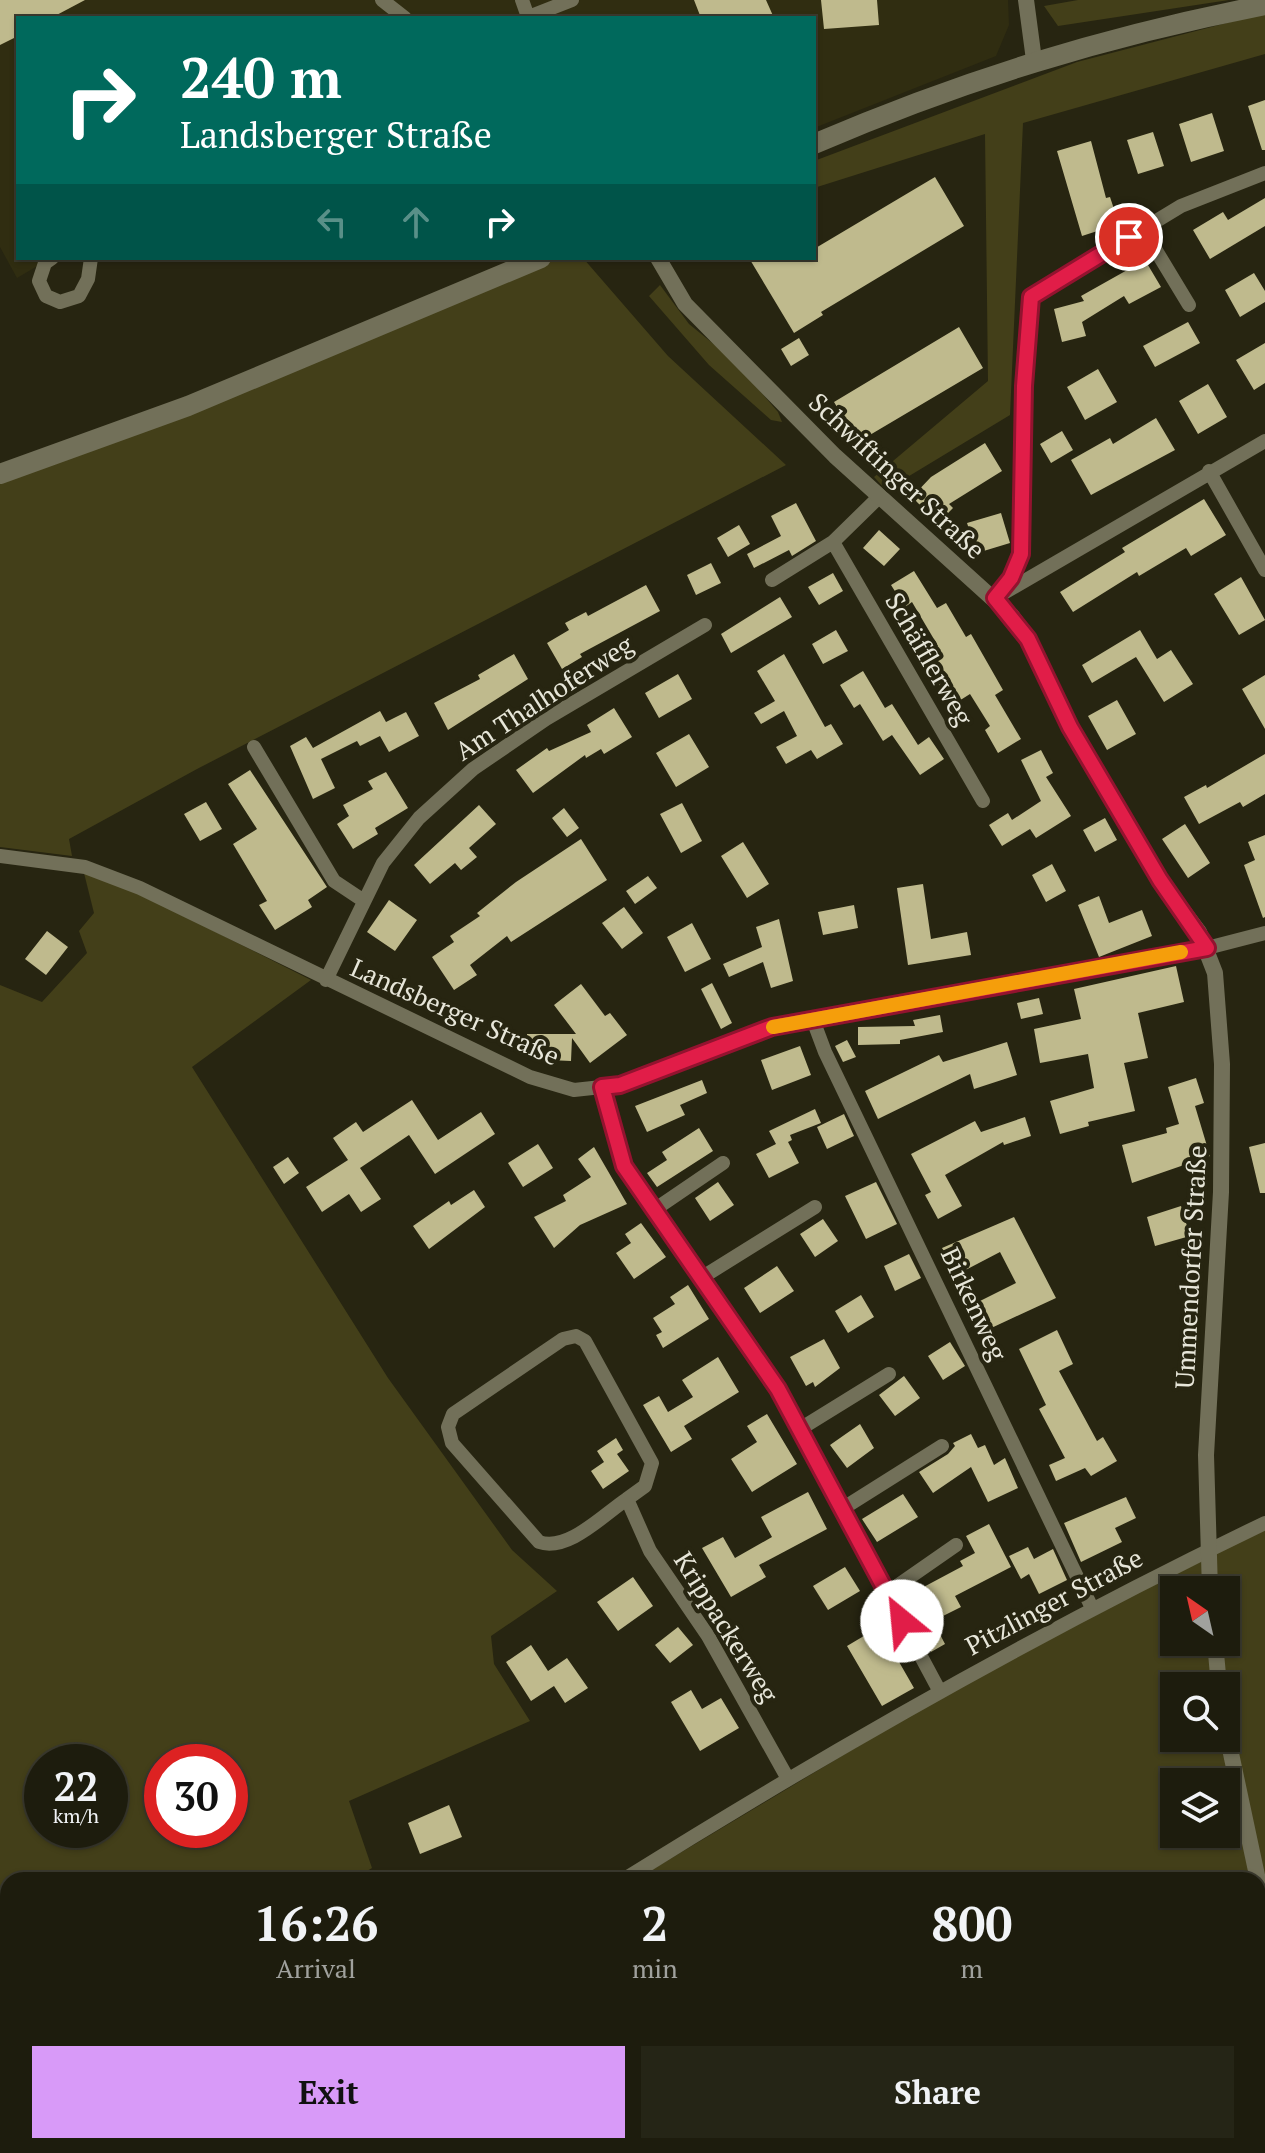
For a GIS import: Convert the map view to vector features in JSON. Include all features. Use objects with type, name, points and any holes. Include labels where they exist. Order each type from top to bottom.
[{"type":"main road","points":[[816,143],[1034,60],[1162,25],[1265,5]]},
{"type":"main road","points":[[0,474],[188,406],[536,260]]},
{"type":"street","points":[[382,0],[402,16]]},
{"type":"street","points":[[532,16],[572,0]]},
{"type":"street","points":[[1026,0],[1034,60]]},
{"type":"street","points":[[995,598],[1011,578],[1021,554],[1024,386],[1031,297],[1181,206],[1265,173]]},
{"type":"street","points":[[1143,229],[1189,305]]},
{"type":"street","points":[[49,260],[45,263],[39,281],[46,296],[60,302],[79,296],[88,279],[91,260]]},
{"type":"street","name":"Schwiftinger Straße","points":[[659,260],[685,304],[880,496],[995,598],[1028,639],[1070,727],[1160,880],[1207,948]]},
{"type":"street","points":[[995,598],[1265,441]]},
{"type":"street","points":[[1209,471],[1265,570]]},
{"type":"street","points":[[772,580],[833,542],[880,496]]},
{"type":"street","name":"Schäfflerweg","points":[[833,542],[983,801]]},
{"type":"street","name":"Am Thalhoferweg","points":[[326,980],[383,863],[404,833],[473,769],[550,716],[705,625]]},
{"type":"street","points":[[254,747],[334,881],[364,901]]},
{"type":"street","name":"Landsberger Straße","points":[[0,856],[85,867],[140,888],[530,1077],[574,1090],[620,1085],[772,1027],[1207,948],[1265,933]]},
{"type":"street","name":"Ummendorfer Straße","points":[[1207,948],[1215,973],[1222,1064],[1221,1192],[1206,1455],[1209,1576]]},
{"type":"street","name":"Birkenweg","points":[[813,1020],[825,1052],[1092,1608]]},
{"type":"street","points":[[602,1087],[624,1166],[778,1389],[939,1690]]},
{"type":"street","points":[[654,1210],[723,1163]]},
{"type":"street","points":[[701,1278],[815,1207]]},
{"type":"street","points":[[576,1336],[585,1341],[652,1463],[651,1476],[645,1486],[627,1499],[564,1542],[550,1546],[539,1542],[452,1443],[448,1427],[453,1414],[563,1339],[576,1336]]},
{"type":"street","points":[[800,1429],[889,1374]]},
{"type":"street","points":[[842,1509],[942,1446]]},
{"type":"street","name":"Krippackerweg","points":[[627,1499],[650,1551],[708,1636],[788,1779]]},
{"type":"street","name":"Pitzlinger Straße","points":[[636,1872],[939,1690],[1092,1608],[1265,1523]]},
{"type":"street","points":[[887,1593],[956,1545]]},
{"type":"street","points":[[1231,1752],[1256,1872]]},
{"type":"shaded area","points":[[0,0],[1008,0],[1009,25],[996,56],[816,127],[816,16],[16,16],[16,260],[48,260],[17,278],[0,247]]},
{"type":"shaded area","points":[[1078,0],[1229,0],[1058,26],[1044,6]]},
{"type":"shaded area","points":[[1265,13],[1265,54],[1023,123],[1010,415],[886,490],[874,477],[988,381],[985,134],[816,187],[816,160],[1077,62]]},
{"type":"shaded area","points":[[554,260],[585,260],[668,356],[786,465],[197,769],[69,839],[72,856],[0,847],[0,482],[192,411]]},
{"type":"shaded area","points":[[660,285],[689,324],[732,359],[778,412],[782,422],[771,420],[709,365],[649,296]]},
{"type":"shaded area","points":[[84,873],[138,893],[311,980],[192,1067],[388,1378],[512,1550],[557,1591],[491,1636],[494,1664],[530,1721],[349,1801],[372,1868],[365,1872],[0,1872],[0,985],[42,1002],[87,953],[79,931],[94,913]]},
{"type":"shaded area","points":[[1265,1528],[1265,1872],[648,1872],[942,1696],[1160,1580],[1160,1656],[1240,1656],[1240,1576],[1168,1576]]},
{"type":"building","points":[[0,0],[85,0],[55,16],[16,16],[16,37],[0,45]]},
{"type":"building","points":[[694,0],[766,0],[773,16],[700,16]]},
{"type":"building","points":[[821,0],[877,0],[879,25],[824,29]]},
{"type":"building","points":[[1265,100],[1265,150],[1262,150],[1248,106]]},
{"type":"building","points":[[1212,113],[1224,151],[1191,162],[1179,124]]},
{"type":"building","points":[[1153,132],[1164,166],[1138,174],[1127,140]]},
{"type":"building","points":[[1091,141],[1106,198],[1110,197],[1119,224],[1082,236],[1057,151]]},
{"type":"building","points":[[935,177],[964,226],[821,312],[823,315],[794,333],[750,260],[816,260],[816,248]]},
{"type":"building","points":[[1265,198],[1265,226],[1210,259],[1193,230],[1223,212],[1228,220]]},
{"type":"building","points":[[1145,260],[1161,287],[1129,304],[1124,296],[1082,322],[1086,336],[1062,342],[1054,309],[1084,301],[1081,296]]},
{"type":"building","points":[[1254,273],[1265,291],[1265,302],[1240,317],[1225,290]]},
{"type":"building","points":[[1188,322],[1200,343],[1155,367],[1143,346]]},
{"type":"building","points":[[959,327],[983,368],[858,442],[834,402]]},
{"type":"building","points":[[799,338],[809,355],[791,366],[781,349]]},
{"type":"building","points":[[1265,343],[1265,383],[1254,390],[1236,360]]},
{"type":"building","points":[[1098,369],[1117,402],[1085,420],[1067,387]]},
{"type":"building","points":[[1208,384],[1227,417],[1198,434],[1179,401]]},
{"type":"building","points":[[1156,418],[1175,450],[1091,495],[1071,460],[1110,438],[1113,444]]},
{"type":"building","points":[[1062,431],[1073,450],[1051,463],[1040,444]]},
{"type":"building","points":[[985,443],[1002,471],[949,504],[953,508],[938,523],[912,497],[931,477]]},
{"type":"building","points":[[1204,499],[1226,535],[1191,556],[1186,548],[1139,576],[1137,572],[1073,612],[1060,592],[1125,552],[1122,548]]},
{"type":"building","points":[[796,503],[816,541],[792,556],[789,550],[754,568],[747,554],[781,536],[771,516]]},
{"type":"building","points":[[1001,513],[1010,543],[977,553],[967,523]]},
{"type":"building","points":[[739,525],[750,544],[728,557],[717,538]]},
{"type":"building","points":[[879,530],[900,549],[884,566],[863,548]]},
{"type":"building","points":[[711,563],[721,583],[696,595],[687,575]]},
{"type":"building","points":[[914,571],[937,608],[946,603],[966,637],[971,634],[1003,690],[995,695],[1021,739],[998,753],[985,730],[990,726],[970,694],[951,706],[923,656],[938,646],[912,602],[905,607],[891,585]]},
{"type":"building","points":[[833,573],[843,591],[819,605],[808,587]]},
{"type":"building","points":[[1241,577],[1265,620],[1239,635],[1214,594]]},
{"type":"building","points":[[646,585],[660,611],[580,654],[582,657],[562,669],[547,643],[569,630],[565,623],[586,612],[588,616]]},
{"type":"building","points":[[780,597],[792,617],[731,653],[721,634]]},
{"type":"building","points":[[836,630],[848,651],[823,664],[812,644]]},
{"type":"building","points":[[1140,630],[1157,659],[1171,650],[1193,684],[1164,702],[1136,657],[1092,683],[1082,665]]},
{"type":"building","points":[[514,654],[528,679],[448,730],[434,703],[480,679],[478,675]]},
{"type":"building","points":[[784,654],[825,727],[831,724],[843,744],[817,759],[811,750],[786,764],[776,747],[797,736],[784,711],[761,724],[754,713],[775,701],[757,671]]},
{"type":"building","points":[[863,671],[885,708],[892,704],[918,745],[929,737],[944,759],[920,775],[892,735],[883,741],[860,704],[854,708],[840,685]]},
{"type":"building","points":[[678,674],[692,699],[659,718],[645,693]]},
{"type":"building","points":[[1265,675],[1265,729],[1242,689]]},
{"type":"building","points":[[1117,700],[1136,734],[1107,750],[1088,716]]},
{"type":"building","points":[[614,708],[632,737],[604,754],[601,749],[586,758],[585,755],[533,793],[516,770],[547,748],[549,751],[591,732],[587,725]]},
{"type":"building","points":[[380,711],[386,722],[406,712],[419,736],[389,752],[380,736],[360,746],[357,741],[321,759],[335,788],[313,799],[290,746],[306,737],[313,748]]},
{"type":"building","points":[[689,734],[709,767],[676,787],[656,753]]},
{"type":"building","points":[[1041,750],[1053,773],[1046,777],[1071,816],[1036,838],[1030,829],[1002,846],[989,825],[1008,813],[1012,820],[1041,801],[1021,760]]},
{"type":"building","points":[[1265,754],[1265,794],[1243,807],[1240,802],[1199,824],[1184,797],[1206,785],[1207,788]]},
{"type":"building","points":[[250,770],[327,887],[308,900],[312,907],[275,930],[259,905],[267,901],[233,844],[257,829],[228,784]]},
{"type":"building","points":[[386,772],[408,808],[375,828],[378,834],[353,849],[337,824],[349,816],[343,805],[373,789],[368,781]]},
{"type":"building","points":[[206,802],[222,829],[200,841],[184,814]]},
{"type":"building","points":[[682,803],[702,841],[681,853],[660,814]]},
{"type":"building","points":[[479,805],[496,824],[469,848],[477,857],[461,870],[455,863],[430,884],[414,865]]},
{"type":"building","points":[[564,808],[579,828],[567,837],[552,818]]},
{"type":"building","points":[[1105,818],[1117,840],[1095,852],[1083,830]]},
{"type":"building","points":[[1185,824],[1210,863],[1188,878],[1162,839]]},
{"type":"building","points":[[1265,835],[1263,918],[1244,865],[1255,860],[1248,842]]},
{"type":"building","points":[[581,839],[607,880],[511,942],[507,936],[470,965],[477,975],[454,990],[432,957],[454,942],[450,936],[480,916],[477,913],[516,882]]},
{"type":"building","points":[[743,842],[769,884],[747,898],[721,856]]},
{"type":"building","points":[[1052,864],[1066,891],[1046,902],[1032,875]]},
{"type":"building","points":[[648,876],[657,888],[635,904],[626,891]]},
{"type":"building","points":[[923,884],[931,939],[967,932],[971,955],[908,965],[897,888]]},
{"type":"building","points":[[1099,896],[1109,923],[1142,910],[1152,936],[1099,957],[1078,905]]},
{"type":"building","points":[[389,900],[417,920],[395,951],[367,932]]},
{"type":"building","points":[[854,905],[858,928],[823,935],[818,912]]},
{"type":"building","points":[[624,907],[643,933],[622,949],[602,923]]},
{"type":"building","points":[[779,919],[793,981],[771,988],[763,962],[729,977],[723,964],[762,947],[756,927]]},
{"type":"building","points":[[692,923],[711,959],[685,972],[667,937]]},
{"type":"building","points":[[47,931],[68,947],[46,975],[25,959]]},
{"type":"building","points":[[1176,966],[1184,1002],[1138,1013],[1148,1058],[1124,1063],[1135,1111],[1088,1122],[1089,1126],[1060,1134],[1050,1101],[1094,1088],[1088,1054],[1040,1063],[1034,1029],[1081,1019],[1074,989]]},
{"type":"building","points":[[712,983],[732,1023],[721,1029],[701,989]]},
{"type":"building","points":[[581,984],[605,1016],[610,1013],[627,1035],[590,1063],[572,1038],[571,1061],[549,1060],[549,1055],[527,1054],[527,1034],[576,1034],[554,1005]]},
{"type":"building","points":[[1039,998],[1043,1014],[1021,1019],[1017,1003]]},
{"type":"building","points":[[940,1015],[943,1032],[900,1040],[900,1044],[858,1045],[858,1027],[915,1026],[913,1020]]},
{"type":"building","points":[[847,1040],[856,1057],[843,1062],[835,1046]]},
{"type":"building","points":[[1007,1042],[1017,1075],[974,1089],[970,1074],[878,1119],[865,1091],[939,1055],[943,1062]]},
{"type":"building","points":[[800,1046],[811,1075],[772,1090],[761,1060]]},
{"type":"building","points":[[1196,1078],[1204,1103],[1195,1106],[1210,1156],[1132,1183],[1122,1145],[1167,1133],[1166,1128],[1179,1124],[1168,1087]]},
{"type":"building","points":[[702,1080],[707,1093],[680,1105],[685,1115],[647,1132],[635,1106]]},
{"type":"building","points":[[412,1100],[438,1140],[481,1112],[495,1134],[435,1174],[409,1135],[360,1168],[381,1199],[361,1212],[349,1194],[322,1212],[306,1187],[348,1160],[333,1138],[356,1122],[363,1132]]},
{"type":"building","points":[[815,1109],[821,1123],[790,1135],[792,1140],[788,1142],[799,1163],[769,1178],[756,1154],[776,1144],[769,1131]]},
{"type":"building","points":[[844,1114],[854,1136],[827,1149],[817,1127]]},
{"type":"building","points":[[1025,1117],[1031,1136],[1004,1145],[1003,1142],[945,1175],[962,1206],[938,1219],[925,1195],[931,1192],[911,1154],[975,1121],[981,1132]]},
{"type":"building","points":[[699,1128],[713,1151],[657,1187],[647,1173],[667,1160],[662,1152]]},
{"type":"building","points":[[1265,1143],[1265,1193],[1260,1193],[1249,1147]]},
{"type":"building","points":[[538,1144],[553,1168],[523,1187],[508,1163]]},
{"type":"building","points":[[594,1147],[627,1204],[580,1225],[554,1248],[534,1217],[566,1201],[563,1195],[591,1177],[578,1159]]},
{"type":"building","points":[[288,1157],[299,1173],[284,1184],[273,1167]]},
{"type":"building","points":[[718,1182],[734,1205],[710,1221],[695,1198]]},
{"type":"building","points":[[876,1182],[897,1224],[866,1239],[845,1196]]},
{"type":"building","points":[[474,1190],[485,1207],[429,1249],[413,1226],[449,1201],[451,1205]]},
{"type":"building","points":[[1181,1206],[1190,1236],[1155,1246],[1147,1217]]},
{"type":"building","points":[[1014,1217],[1056,1298],[987,1330],[974,1304],[1016,1283],[1000,1252],[956,1275],[942,1248]]},
{"type":"building","points":[[823,1219],[838,1241],[815,1257],[800,1234]]},
{"type":"building","points":[[641,1223],[666,1257],[634,1279],[616,1253],[631,1243],[625,1234]]},
{"type":"building","points":[[909,1254],[921,1278],[895,1291],[884,1266]]},
{"type":"building","points":[[777,1266],[794,1291],[760,1313],[744,1288]]},
{"type":"building","points":[[688,1285],[709,1319],[663,1348],[656,1335],[662,1332],[653,1318],[675,1304],[670,1297]]},
{"type":"building","points":[[861,1295],[874,1317],[848,1333],[835,1311]]},
{"type":"building","points":[[1057,1330],[1073,1364],[1059,1371],[1097,1441],[1103,1437],[1117,1461],[1091,1476],[1085,1468],[1056,1481],[1049,1465],[1065,1458],[1039,1409],[1046,1405],[1019,1349]]},
{"type":"building","points":[[824,1339],[840,1368],[815,1387],[813,1382],[806,1386],[790,1357]]},
{"type":"building","points":[[950,1342],[965,1366],[943,1380],[928,1356]]},
{"type":"building","points":[[718,1357],[739,1392],[684,1426],[692,1439],[671,1452],[643,1405],[659,1396],[668,1412],[693,1397],[682,1380]]},
{"type":"building","points":[[904,1376],[920,1398],[895,1416],[879,1395]]},
{"type":"building","points":[[767,1414],[797,1464],[752,1492],[731,1459],[757,1442],[747,1426]]},
{"type":"building","points":[[860,1424],[874,1448],[847,1468],[830,1445]]},
{"type":"building","points":[[971,1434],[978,1448],[985,1445],[994,1465],[1005,1458],[1018,1488],[988,1502],[971,1467],[933,1493],[919,1472],[948,1454],[955,1446],[953,1443]]},
{"type":"building","points":[[616,1438],[623,1450],[617,1454],[629,1471],[603,1489],[591,1471],[604,1462],[597,1451]]},
{"type":"building","points":[[808,1492],[827,1529],[759,1565],[766,1577],[731,1597],[702,1548],[723,1537],[735,1558],[772,1537],[761,1517]]},
{"type":"building","points":[[903,1494],[918,1517],[877,1542],[862,1519]]},
{"type":"building","points":[[1126,1497],[1136,1518],[1115,1528],[1122,1542],[1081,1562],[1064,1523]]},
{"type":"building","points":[[989,1524],[1011,1567],[955,1596],[961,1607],[933,1621],[945,1644],[931,1652],[912,1616],[928,1608],[918,1590],[963,1566],[960,1561],[975,1553],[966,1536]]},
{"type":"building","points":[[1028,1547],[1034,1559],[1053,1549],[1067,1580],[1039,1594],[1029,1574],[1021,1579],[1009,1556]]},
{"type":"building","points":[[845,1567],[860,1591],[828,1610],[813,1586]]},
{"type":"building","points":[[633,1577],[653,1606],[618,1631],[597,1602]]},
{"type":"building","points":[[678,1627],[693,1645],[670,1663],[655,1645]]},
{"type":"building","points":[[879,1627],[914,1688],[882,1706],[847,1646]]},
{"type":"building","points":[[531,1645],[548,1671],[567,1658],[588,1688],[565,1703],[554,1686],[531,1701],[506,1662]]},
{"type":"building","points":[[691,1690],[702,1709],[721,1698],[739,1728],[700,1751],[671,1702]]},
{"type":"building","points":[[449,1805],[462,1837],[420,1854],[408,1823]]},
{"type":"slow traffic","points":[[773,1027],[1181,952]]},
{"type":"route","points":[[902,1621],[778,1389],[624,1166],[602,1087],[620,1085],[772,1027],[1207,948],[1199,932],[1160,880],[1070,727],[1028,639],[995,598],[1011,578],[1021,554],[1024,386],[1031,297],[1129,237]]}]
